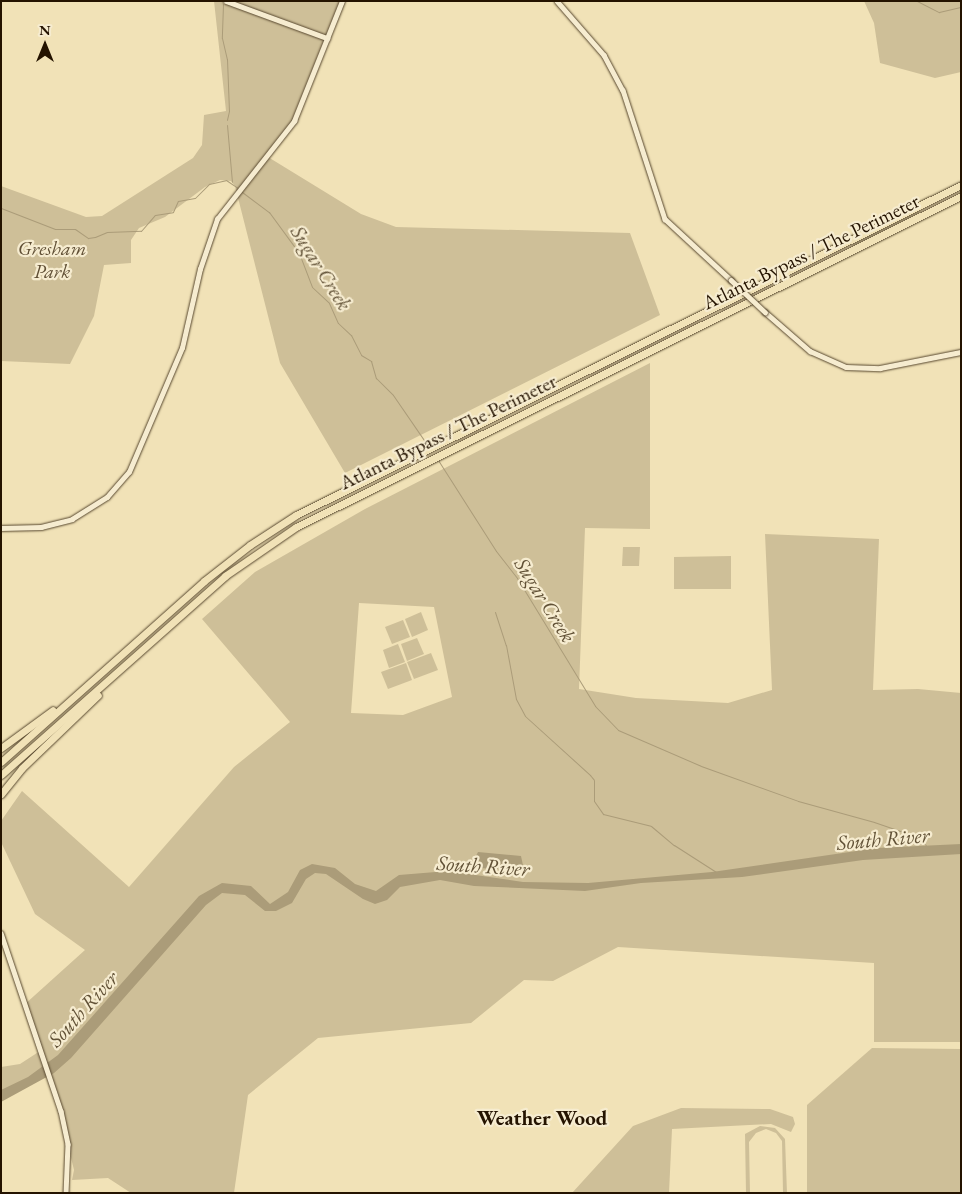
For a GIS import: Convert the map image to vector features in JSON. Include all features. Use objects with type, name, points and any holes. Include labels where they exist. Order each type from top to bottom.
[{"type":"highway","name":"Atlanta Bypass / The Perimeter","points":[[1,762],[234,556],[296,515],[961,185]]},
{"type":"highway","name":"Atlanta Bypass / The Perimeter","points":[[1,775],[248,559],[296,527],[356,495],[961,196]]},
{"type":"highway","points":[[1,794],[25,764],[138,654]]},
{"type":"highway","points":[[1,748],[84,688]]},
{"type":"street","points":[[226,1],[327,38]]},
{"type":"street","points":[[1,528],[41,527],[72,519],[107,497],[129,472],[180,355],[200,269],[217,219],[294,121],[342,1]]},
{"type":"street","points":[[557,1],[604,55],[623,90],[665,219],[765,312],[810,351],[846,367],[880,368],[961,352]]},
{"type":"street","points":[[1,933],[42,1049],[55,1092],[68,1144],[66,1193]]},
{"type":"green space","name":"Gresham Park","points":[[214,1],[343,1],[292,127],[268,157],[361,214],[396,227],[630,233],[660,315],[345,473],[280,363],[235,186],[231,181],[220,180],[205,187],[165,217],[139,228],[131,240],[131,263],[104,265],[94,316],[70,364],[1,361],[1,186],[86,217],[102,216],[193,158],[202,145],[204,115],[226,111]]},
{"type":"green space","points":[[864,1],[961,1],[961,72],[935,78],[880,63],[874,23]]},
{"type":"green space","points":[[650,363],[650,529],[585,528],[579,689],[636,698],[728,703],[772,690],[765,534],[879,539],[873,690],[918,689],[961,693],[961,1042],[874,1042],[874,963],[618,947],[553,981],[524,980],[471,1023],[318,1038],[248,1095],[234,1193],[131,1193],[108,1178],[72,1180],[74,1170],[51,1075],[1,1096],[1,1067],[20,1064],[40,1051],[24,1005],[85,950],[35,914],[1,842],[1,821],[22,791],[129,887],[234,767],[290,722],[202,619],[255,572],[365,509]],"holes":[[[359,603],[434,607],[452,697],[403,715],[351,713]]]},
{"type":"green space","points":[[623,547],[640,547],[639,566],[622,566]]},
{"type":"green space","points":[[731,556],[731,589],[674,589],[674,557]]},
{"type":"green space","points":[[421,612],[428,630],[412,637],[405,619]]},
{"type":"green space","points":[[403,620],[410,637],[392,644],[385,627]]},
{"type":"green space","points":[[417,638],[424,654],[407,661],[401,644]]},
{"type":"green space","points":[[398,644],[405,662],[389,668],[383,650]]},
{"type":"green space","points":[[431,653],[438,670],[414,679],[407,662]]},
{"type":"green space","points":[[406,663],[412,680],[388,689],[381,672]]},
{"type":"green space","points":[[872,1048],[961,1049],[961,1193],[807,1193],[807,1105]]},
{"type":"green space","points":[[681,1108],[770,1109],[793,1117],[795,1124],[791,1132],[771,1124],[672,1129],[669,1193],[572,1193],[633,1126]]},
{"type":"green space","points":[[760,1126],[775,1128],[785,1139],[787,1193],[783,1193],[782,1141],[776,1133],[766,1129],[756,1133],[749,1142],[750,1193],[746,1193],[745,1134]]},
{"type":"water","name":"South River","points":[[961,844],[961,854],[863,860],[742,877],[641,883],[585,891],[474,886],[440,880],[400,887],[387,900],[375,904],[363,899],[326,874],[315,873],[306,879],[292,903],[276,911],[265,911],[245,895],[222,893],[206,905],[71,1058],[54,1073],[1,1102],[1,1090],[28,1077],[58,1055],[199,896],[222,883],[251,886],[270,904],[288,892],[300,870],[312,864],[335,868],[355,884],[376,891],[399,875],[448,871],[523,882],[588,883],[712,872],[877,848]]},
{"type":"water","points":[[478,852],[521,856],[524,870],[477,868],[474,860]]},
{"type":"waterway","points":[[917,1],[939,12],[961,7]]},
{"type":"waterway","points":[[223,4],[222,38],[227,59],[229,111],[227,120]]},
{"type":"waterway","points":[[227,125],[232,182]]},
{"type":"waterway","name":"Sugar Creek","points":[[1,208],[55,229],[75,229],[88,238],[107,232],[141,231],[155,215],[173,212],[178,201],[195,198],[209,184],[226,180],[238,188]]},
{"type":"waterway","name":"Sugar Creek","points":[[242,192],[269,212],[299,253],[312,287],[329,303],[338,323],[351,335],[361,355],[371,361],[376,378],[393,395],[428,446]]},
{"type":"waterway","name":"Sugar Creek","points":[[438,460],[496,551],[517,578],[595,706],[618,730],[701,766],[798,801],[874,822],[909,834],[926,845]]},
{"type":"waterway","points":[[495,612],[506,645],[516,699],[525,716],[594,780],[594,801],[603,814],[651,826],[674,845],[716,872]]},
{"type":"district","name":"Weather Wood","points":[[542,1118]]}]
